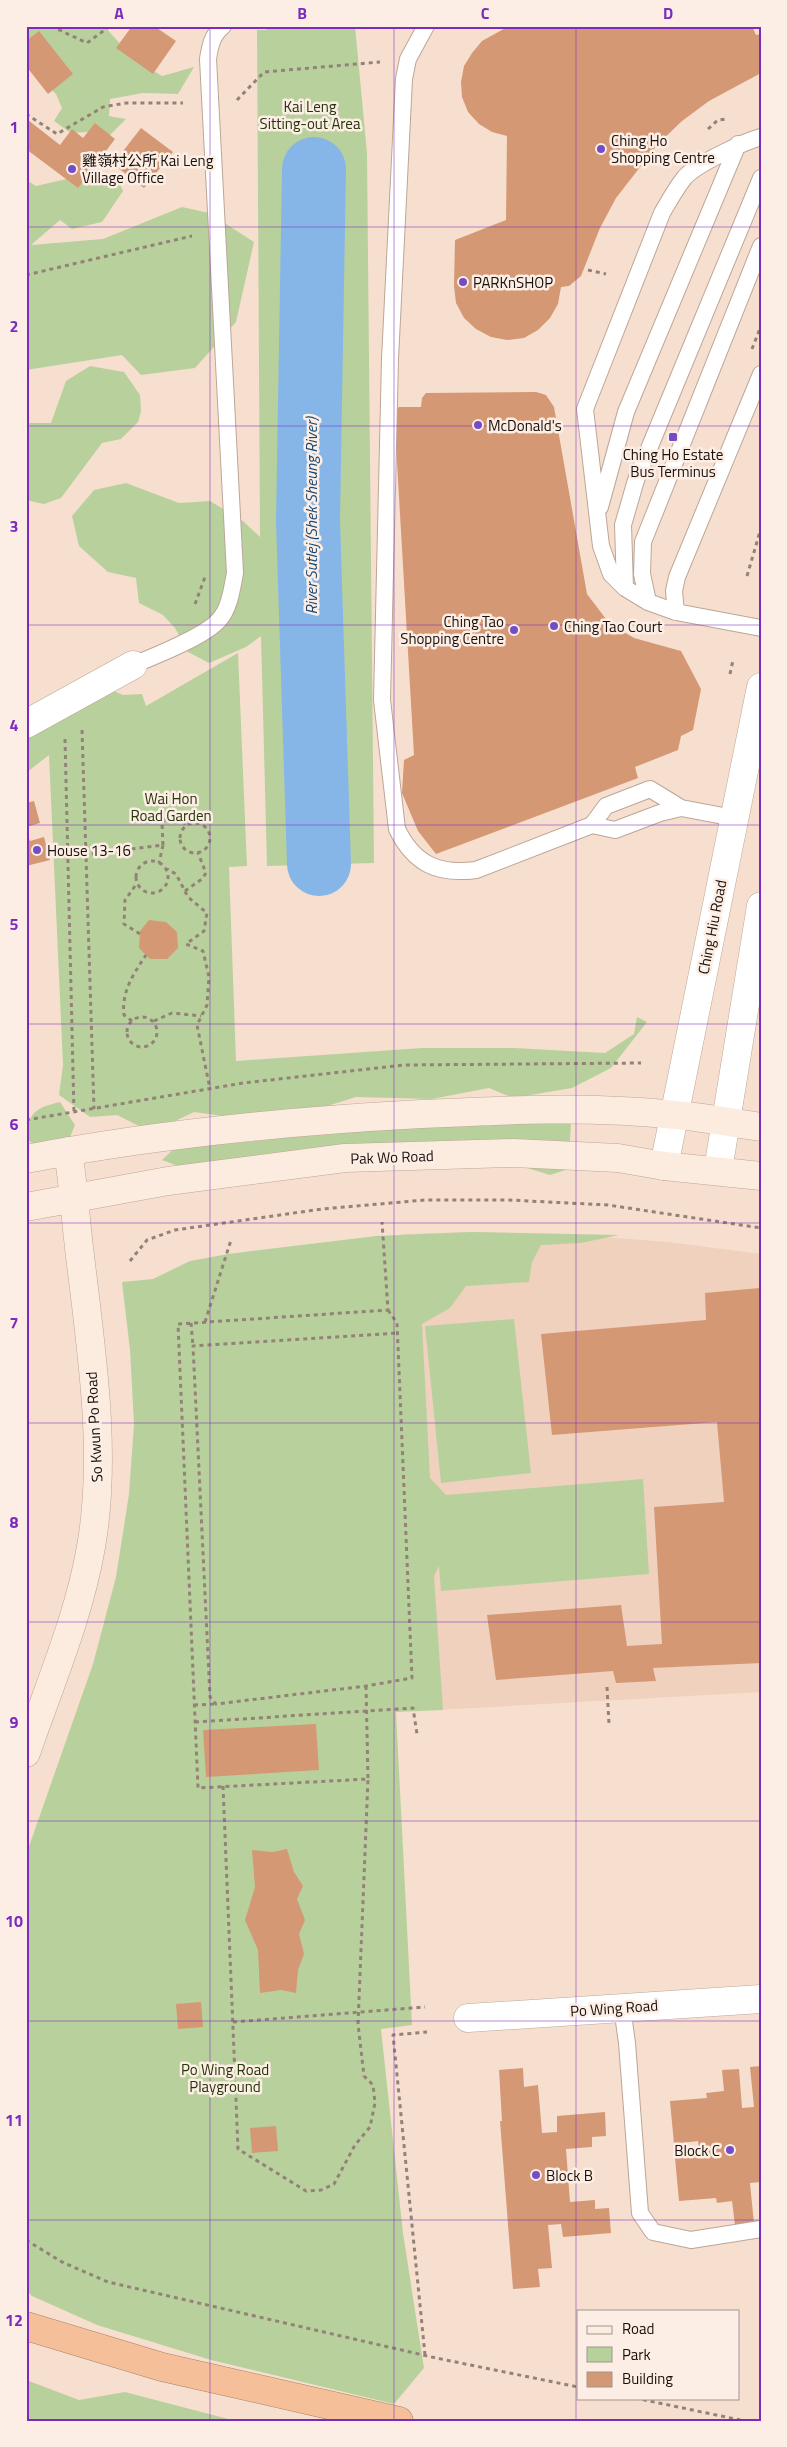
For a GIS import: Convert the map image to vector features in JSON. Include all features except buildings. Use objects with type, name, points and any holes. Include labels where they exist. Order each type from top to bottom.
[{"type":"highway","points":[[26,2326],[162,2367],[399,2421]]},
{"type":"main road","points":[[26,1160],[68,1151],[152,1138],[345,1118],[519,1110],[587,1109],[675,1115],[761,1127]]},
{"type":"main road","name":"So Kwun Po Road","points":[[26,1753],[77,1607],[91,1548],[97,1499],[98,1450],[87,1311],[68,1151]]},
{"type":"main road","name":"Pak Wo Road","points":[[26,1207],[168,1181],[345,1158],[514,1153],[618,1158],[664,1166],[718,1170],[761,1176]]},
{"type":"street","points":[[26,724],[133,666]]},
{"type":"street","name":"Ching Hiu Road","points":[[664,1166],[734,818],[758,715],[761,687]]},
{"type":"street","points":[[718,1170],[761,906]]},
{"type":"street","name":"Po Wing Road","points":[[468,2018],[761,1999]]},
{"type":"lane","points":[[133,666],[190,639],[219,620],[230,599],[235,573],[208,59],[211,42],[216,32],[223,26]]},
{"type":"lane","points":[[426,26],[408,59],[403,92],[390,360],[382,700],[397,829],[404,844],[415,856],[444,871],[460,872],[476,870],[592,825],[606,806],[650,789],[682,808],[734,818]]},
{"type":"lane","points":[[761,137],[738,144],[686,176],[662,213],[585,409],[601,546],[611,574],[625,588],[648,602],[676,612],[761,628]]},
{"type":"lane","points":[[601,546],[599,513],[626,412],[738,144]]},
{"type":"lane","points":[[625,588],[622,544],[623,526],[636,480],[761,178]]},
{"type":"lane","points":[[648,602],[642,574],[643,542],[761,246]]},
{"type":"lane","points":[[676,612],[674,591],[677,577],[761,374]]},
{"type":"lane","points":[[592,825],[615,830],[660,813],[682,808]]},
{"type":"lane","points":[[622,2007],[627,2042],[640,2213],[653,2232],[691,2240],[761,2229]]},
{"type":"path","points":[[51,26],[87,43],[110,26]]},
{"type":"path","points":[[26,114],[56,134],[103,106],[126,103],[210,103],[236,101],[264,72],[408,59]]},
{"type":"path","points":[[26,275],[198,235]]},
{"type":"path","points":[[588,270],[606,274]]},
{"type":"path","points":[[747,576],[761,528]]},
{"type":"path","points":[[194,606],[207,572]]},
{"type":"path","points":[[77,727],[81,724],[94,1109]]},
{"type":"path","points":[[65,734],[74,1113]]},
{"type":"path","points":[[159,863],[163,845],[162,822],[168,816],[178,817],[187,826]]},
{"type":"path","points":[[196,823],[207,831],[209,844],[202,852],[187,851],[181,844],[180,833],[187,826],[196,823]]},
{"type":"path","points":[[68,857],[163,845]]},
{"type":"path","points":[[185,891],[202,879],[206,873],[198,853]]},
{"type":"path","points":[[165,868],[168,878],[164,888],[154,893],[144,891],[136,882],[137,872],[149,862],[159,863],[176,874],[188,897],[207,913],[204,931],[186,944],[204,951],[209,977],[207,1005],[197,1025],[210,1089]]},
{"type":"path","points":[[135,886],[125,900],[124,924],[140,934]]},
{"type":"path","points":[[132,1021],[124,1015],[122,1002],[132,977],[146,955]]},
{"type":"path","points":[[154,1021],[156,1038],[150,1045],[140,1047],[132,1043],[127,1036],[128,1025],[141,1017],[154,1021],[172,1013],[201,1016]]},
{"type":"path","points":[[26,1120],[210,1089],[404,1065],[641,1063]]},
{"type":"path","points":[[130,1261],[147,1240],[175,1230],[322,1209],[425,1200],[509,1200],[608,1205],[761,1228]]},
{"type":"path","points":[[194,1705],[366,1686],[412,1678],[396,1323],[388,1310],[382,1222]]},
{"type":"path","points":[[205,1322],[231,1240]]},
{"type":"path","points":[[368,1779],[198,1788],[178,1324],[388,1310]]},
{"type":"path","points":[[191,1323],[210,1697],[216,1704]]},
{"type":"path","points":[[193,1346],[396,1334]]},
{"type":"path","points":[[223,1786],[238,2149],[306,2191],[321,2190],[334,2184],[355,2145],[370,2127],[375,2103],[373,2085],[364,2076],[358,2013],[368,1779],[366,1686]]},
{"type":"path","points":[[607,1687],[609,1724]]},
{"type":"path","points":[[195,1722],[413,1708],[418,1734]]},
{"type":"path","points":[[233,2022],[426,2007]]},
{"type":"path","points":[[426,2355],[394,2035],[427,2032]]},
{"type":"path","points":[[26,2240],[62,2262],[108,2282],[426,2355],[577,2387]]},
{"type":"path","points":[[645,2400],[745,2421]]},
{"type":"shaded area","points":[[471,1232],[564,1234],[668,1242],[761,1254],[761,1692],[436,1710],[401,1234]]},
{"type":"green space","points":[[26,26],[104,26],[133,58],[162,76],[194,67],[178,94],[143,93],[110,99],[109,116],[126,119],[110,135],[88,132],[71,133],[54,121],[62,108],[56,94],[30,68],[26,68]]},
{"type":"green space","name":"Kai Leng Sitting-out Area","points":[[267,26],[355,26],[367,153],[374,863],[267,866],[261,636],[246,647],[209,663],[188,652],[175,628],[163,615],[139,603],[136,578],[108,572],[79,546],[72,516],[94,490],[126,483],[179,503],[210,501],[243,521],[260,537],[257,30],[266,30]]},
{"type":"green space","points":[[115,173],[123,191],[102,222],[72,229],[60,220],[31,245],[103,239],[182,207],[209,213],[254,242],[236,322],[195,368],[141,375],[122,355],[26,370],[26,180],[36,186],[75,177]]},
{"type":"green space","points":[[90,366],[124,372],[140,395],[141,411],[138,422],[121,439],[102,443],[61,498],[44,504],[26,500],[26,423],[51,423],[66,381]]},
{"type":"green space","name":"Wai Hon Road Garden","points":[[238,653],[247,866],[229,867],[236,1061],[422,1048],[514,1048],[605,1053],[634,1034],[637,1017],[647,1022],[611,1068],[572,1088],[513,1098],[489,1088],[432,1099],[356,1097],[295,1116],[255,1113],[223,1116],[194,1112],[167,1125],[147,1130],[117,1115],[90,1117],[59,1095],[63,1065],[49,755],[26,773],[26,732],[109,689],[123,695],[142,694],[146,706]]},
{"type":"green space","points":[[60,1102],[75,1125],[68,1142],[34,1145],[26,1138],[32,1116],[45,1106]]},
{"type":"green space","points":[[542,1110],[565,1124],[571,1124],[570,1140],[578,1166],[550,1175],[511,1163],[503,1140],[484,1140],[472,1150],[257,1175],[235,1187],[162,1160],[179,1144],[214,1145],[265,1140],[283,1130],[318,1135],[356,1124],[510,1125],[517,1116]]},
{"type":"green space","name":"Po Wing Road Playground","points":[[471,1232],[619,1235],[581,1243],[541,1245],[532,1262],[529,1282],[466,1286],[450,1308],[422,1324],[430,1478],[446,1495],[643,1479],[649,1574],[441,1591],[439,1566],[434,1576],[443,1710],[396,1712],[412,2025],[381,2029],[403,2233],[424,2368],[394,2404],[211,2360],[97,2325],[32,2296],[26,2290],[26,1855],[93,1664],[116,1577],[129,1494],[134,1424],[130,1350],[122,1282],[153,1279],[190,1261],[228,1254],[376,1236]]},
{"type":"green space","points":[[514,1319],[531,1473],[441,1483],[425,1326]]},
{"type":"green space","points":[[29,2381],[79,2400],[125,2392],[236,2421],[26,2421],[26,2382]]},
{"type":"waterway","name":"River Sutlej (Shek Sheung River)","points":[[314,169],[308,521],[319,864]]},
{"type":"place","name":"Ching Ho Shopping Centre","points":[[601,149]]},
{"type":"place","name":"雞嶺村公所 Kai Leng Village Office","points":[[72,169]]},
{"type":"place","name":"PARKnSHOP","points":[[463,282]]},
{"type":"place","name":"McDonald's","points":[[478,425]]},
{"type":"place","name":"Ching Ho Estate Bus Terminus","points":[[673,437]]},
{"type":"place","name":"Ching Tao Court","points":[[554,626]]},
{"type":"place","name":"Ching Tao Shopping Centre","points":[[514,630]]},
{"type":"place","name":"House 13-16","points":[[37,850]]},
{"type":"place","name":"Block C","points":[[730,2150]]},
{"type":"place","name":"Block B","points":[[536,2175]]}]
